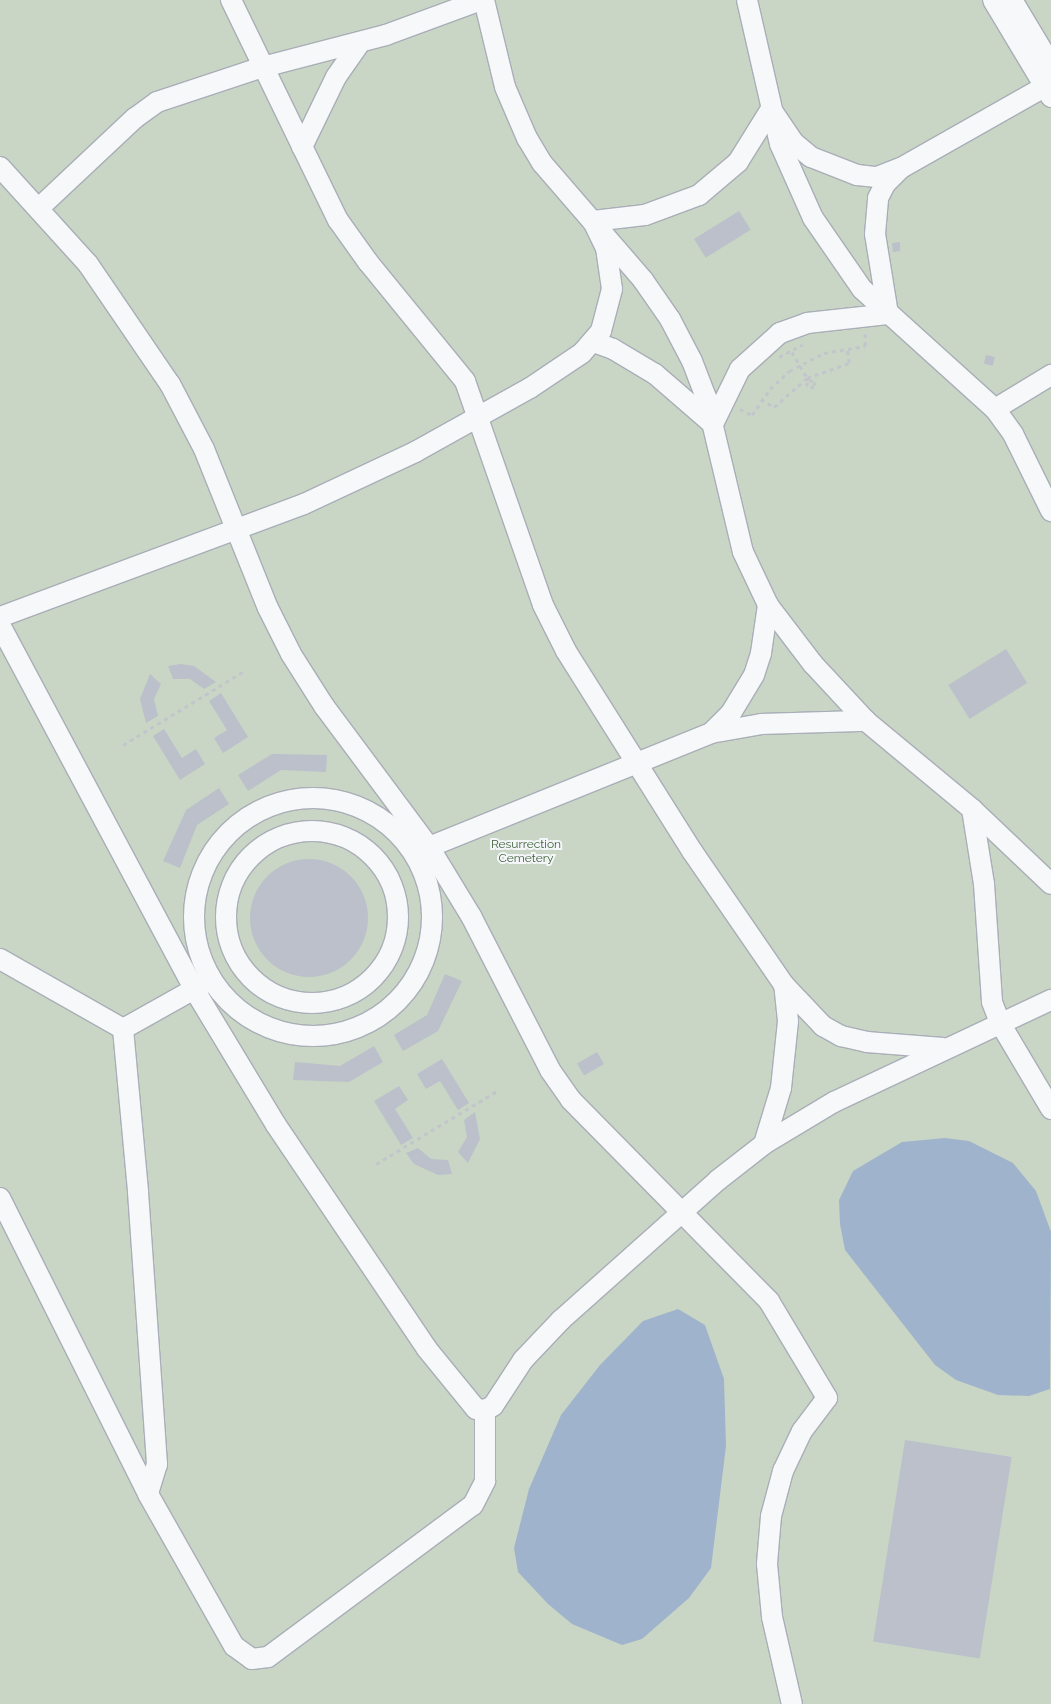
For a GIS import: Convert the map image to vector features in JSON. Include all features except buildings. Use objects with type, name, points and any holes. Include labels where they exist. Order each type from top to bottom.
[{"type":"lane","points":[[231,0],[338,220],[368,262],[465,382],[479,416],[543,605],[566,651],[637,763],[784,985],[823,1026],[841,1036],[867,1042],[945,1048]]},
{"type":"lane","points":[[39,208],[135,118],[157,102],[263,66],[358,44],[432,20],[482,0],[505,87],[528,138],[542,163],[643,280],[670,319],[692,362],[713,424],[743,552],[768,605],[813,664],[866,721],[972,809],[1051,884]]},
{"type":"lane","points":[[746,0],[780,144],[813,218],[862,288],[888,314],[936,353],[995,409],[1013,434],[1051,511]]},
{"type":"lane","points":[[771,109],[793,142],[811,157],[857,175],[877,177],[901,168],[1049,89],[993,0]]},
{"type":"lane","points":[[1012,0],[1051,65]]},
{"type":"lane","points":[[302,147],[336,77],[358,44]]},
{"type":"lane","points":[[593,221],[645,215],[699,195],[738,162],[771,109]]},
{"type":"lane","points":[[0,167],[88,264],[170,384],[204,449],[235,530],[291,654],[422,852],[471,916],[550,1070],[571,1100],[769,1301],[826,1398],[802,1431],[787,1463],[771,1516],[767,1564],[772,1617],[792,1704]]},
{"type":"lane","points":[[888,314],[876,258],[876,216],[878,198],[885,184],[901,168]]},
{"type":"lane","points":[[0,617],[304,504],[415,452],[530,388],[594,342],[601,331],[612,289],[606,248],[593,221]]},
{"type":"lane","points":[[713,424],[723,400],[740,369],[780,333],[806,323],[864,315],[888,314]]},
{"type":"lane","points":[[594,342],[613,349],[656,374],[713,424]]},
{"type":"lane","points":[[995,409],[1051,375]]},
{"type":"lane","points":[[711,733],[732,713],[754,675],[761,653],[768,605]]},
{"type":"lane","points":[[0,625],[202,984],[276,1125],[357,1249],[467,1402],[476,1409],[485,1410],[493,1406],[523,1360],[561,1320],[682,1211],[764,1144],[834,1102],[945,1048],[1051,1000]]},
{"type":"lane","points":[[422,852],[711,733],[762,724],[866,721]]},
{"type":"lane","points":[[318,831],[321,798]]},
{"type":"lane","points":[[321,798],[349,804],[376,816],[422,852],[431,903],[432,928],[423,960],[402,995],[384,1012],[363,1025],[315,1036],[290,1034],[266,1027],[245,1015],[226,999],[202,984],[194,924],[198,888],[204,868],[219,844],[240,823],[264,808],[292,800],[321,798]]},
{"type":"lane","points":[[972,809],[984,884],[992,1002],[1000,1023],[1051,1109]]},
{"type":"lane","points":[[318,831],[356,842],[386,872],[398,910],[392,949],[378,972],[358,989],[332,1000],[296,1001],[262,987],[242,966],[228,933],[228,896],[240,870],[260,848],[286,835],[318,831]]},
{"type":"lane","points":[[198,888],[228,896]]},
{"type":"lane","points":[[392,949],[423,960]]},
{"type":"lane","points":[[0,959],[123,1029]]},
{"type":"lane","points":[[123,1029],[202,984]]},
{"type":"lane","points":[[764,1144],[782,1088],[788,1021],[784,985]]},
{"type":"lane","points":[[290,1034],[296,1001]]},
{"type":"lane","points":[[123,1029],[138,1192],[156,1464],[148,1494]]},
{"type":"lane","points":[[0,1198],[148,1494],[234,1646],[252,1659],[268,1656],[473,1505],[485,1480],[485,1410]]},
{"type":"path","points":[[723,400],[752,415],[761,399],[779,380],[800,364],[847,348],[865,346],[864,315]]},
{"type":"path","points":[[761,399],[774,407],[808,379],[849,363],[847,348]]},
{"type":"path","points":[[792,352],[808,379]]},
{"type":"path","points":[[123,745],[244,671]]},
{"type":"path","points":[[376,1164],[497,1091]]},
{"type":"green space","name":"Resurrection Cemetery","points":[[0,0],[1051,0],[1051,1704],[0,1704]]},
{"type":"water","points":[[945,1138],[969,1141],[1013,1163],[1036,1191],[1051,1232],[1050,1389],[1029,1396],[998,1395],[956,1380],[935,1365],[845,1250],[840,1224],[839,1200],[853,1171],[902,1142]]},
{"type":"water","points":[[678,1309],[705,1325],[724,1379],[726,1446],[711,1568],[689,1598],[642,1639],[622,1645],[572,1624],[548,1604],[518,1572],[514,1548],[529,1489],[561,1415],[600,1365],[643,1321]]}]
